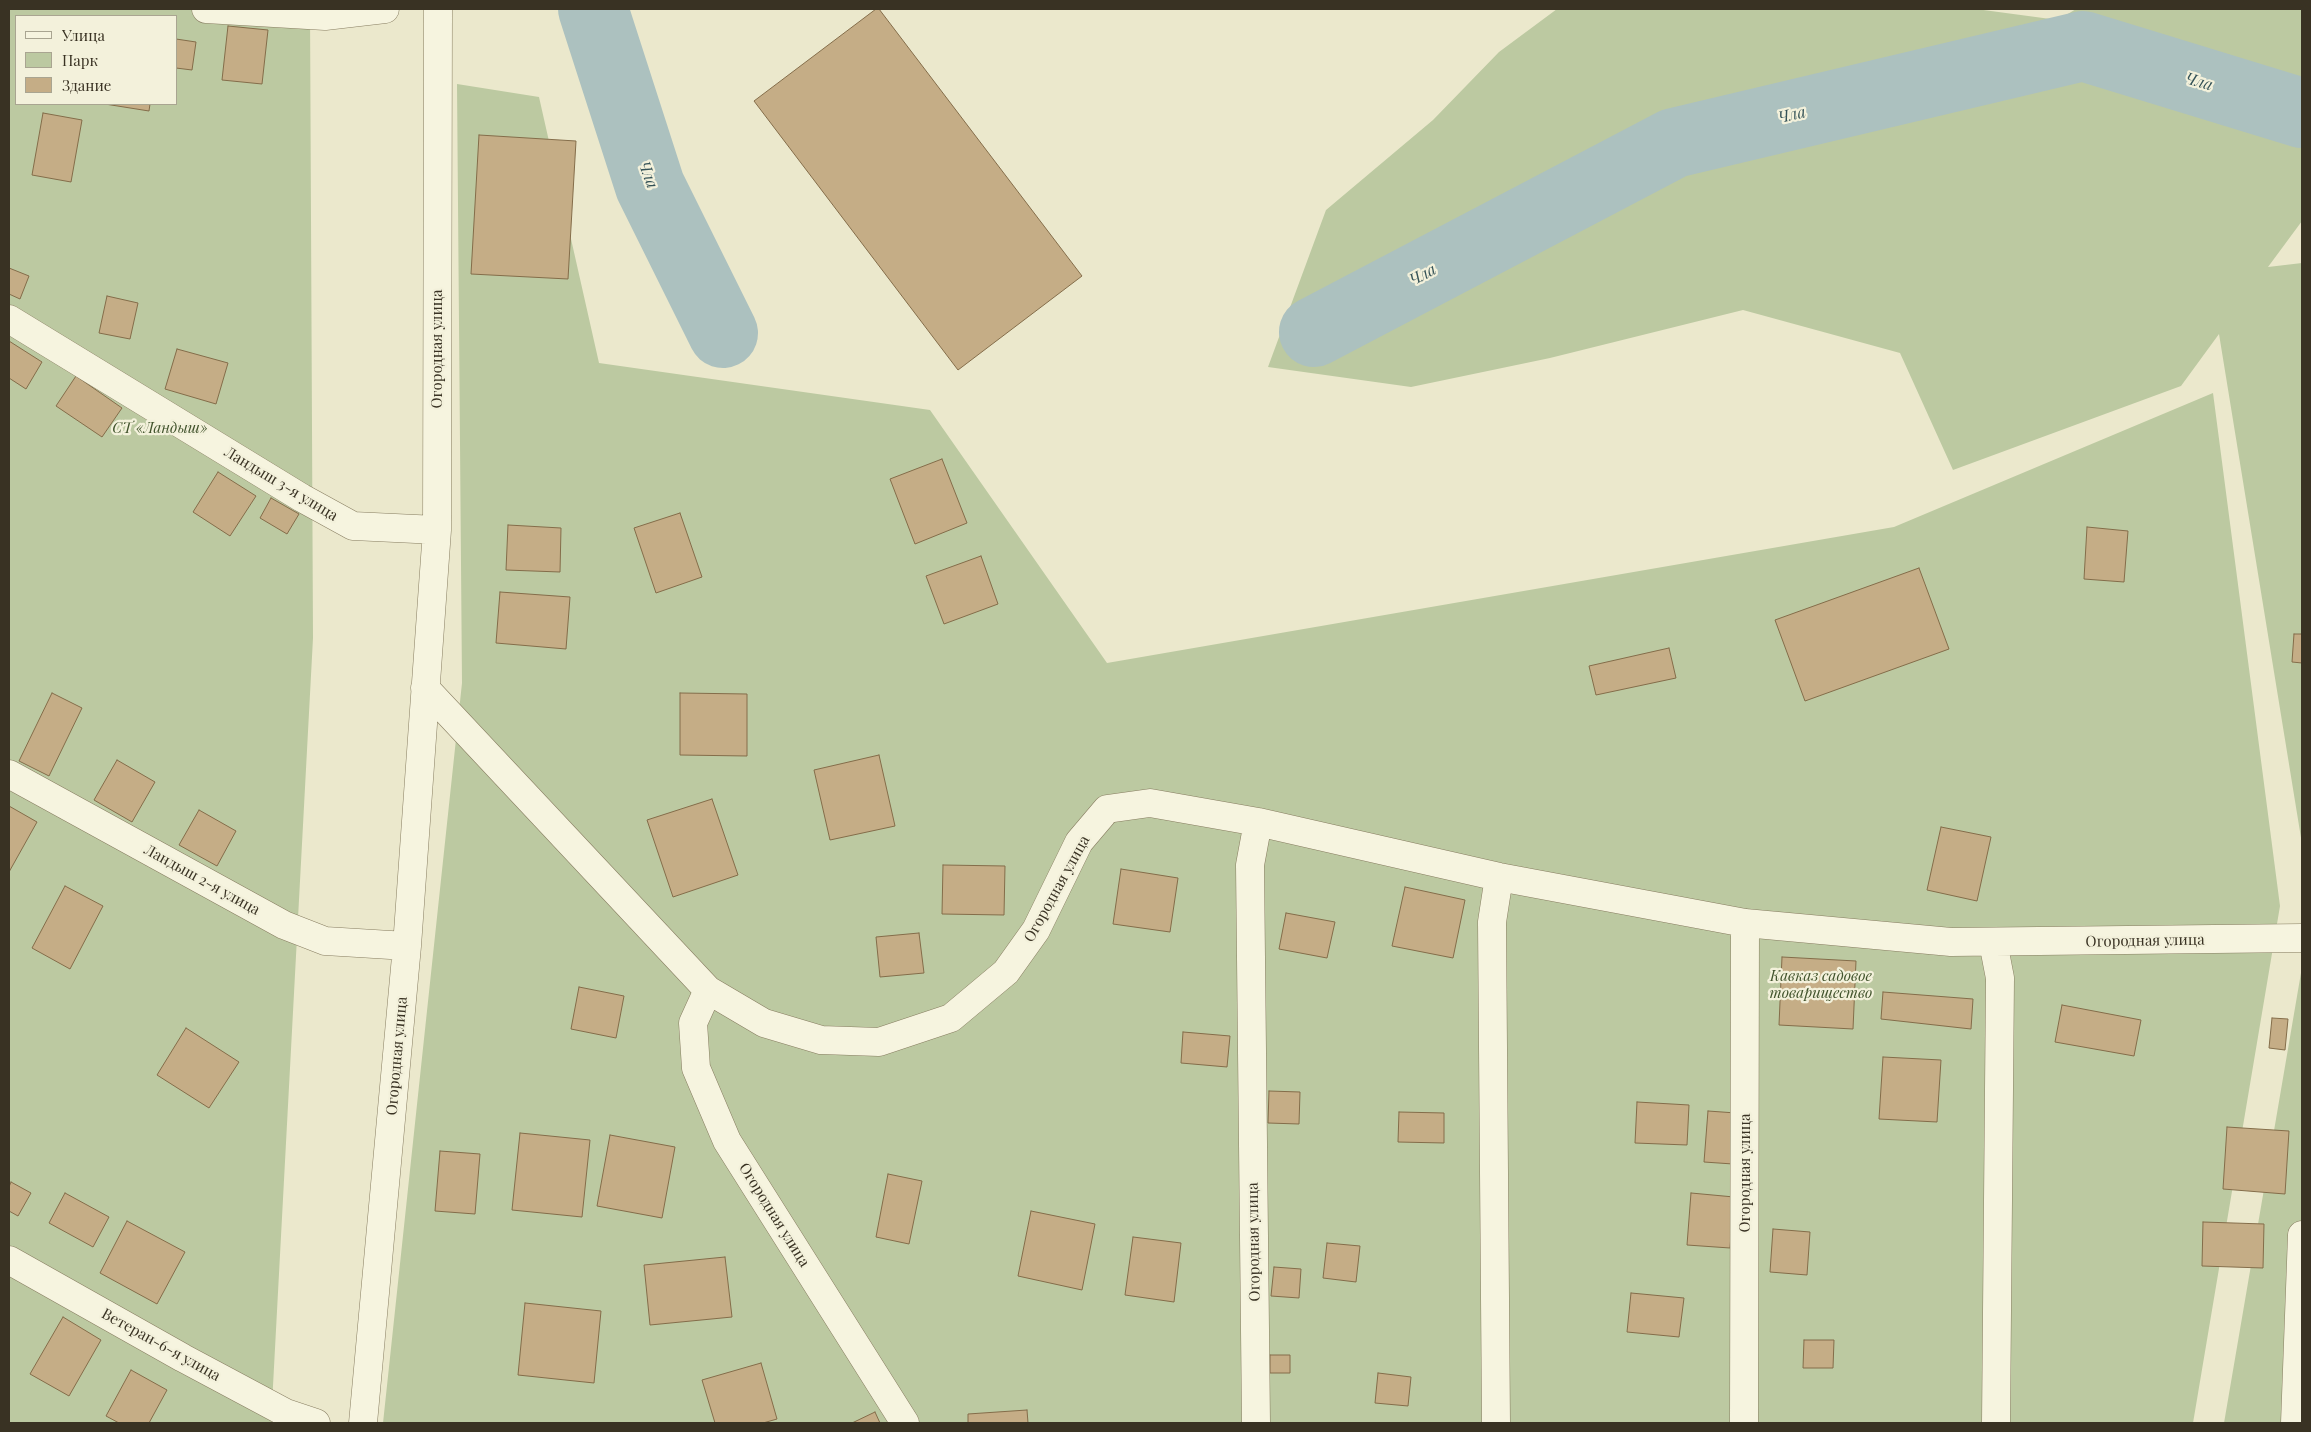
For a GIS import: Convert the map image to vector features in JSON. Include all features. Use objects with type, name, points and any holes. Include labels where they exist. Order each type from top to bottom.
[{"type":"street","points":[[206,9],[325,16],[385,9]]},
{"type":"street","name":"Огородная улица","points":[[363,1423],[407,946],[437,530],[438,9]]},
{"type":"street","name":"Ландыш 3-я улица","points":[[9,319],[302,498],[353,526],[437,530]]},
{"type":"street","name":"Огородная улица","points":[[425,688],[708,990],[764,1023],[821,1040],[879,1042],[951,1018],[1006,972],[1036,930],[1079,842],[1107,809],[1150,803],[1258,822],[1499,877],[1746,923],[1951,942],[2301,943]]},
{"type":"street","name":"Ландыш 2-я улица","points":[[9,774],[284,925],[325,941],[407,946]]},
{"type":"street","name":"Огородная улица","points":[[1256,1423],[1250,866],[1258,822]]},
{"type":"street","points":[[1496,1423],[1492,922],[1499,877]]},
{"type":"street","name":"Огородная улица","points":[[1744,1423],[1746,923]]},
{"type":"street","points":[[1993,942],[2000,978],[1996,1423]]},
{"type":"street","name":"Огородная улица","points":[[708,990],[693,1023],[696,1068],[727,1141],[906,1423]]},
{"type":"street","points":[[2295,1423],[2302,1236]]},
{"type":"street","name":"Ветеран-6-я улица","points":[[9,1260],[286,1413],[316,1423]]},
{"type":"green space","name":"СТ «Ландыш»","points":[[9,9],[310,9],[313,638],[271,1423],[9,1423]]},
{"type":"green space","points":[[1557,9],[1976,9],[2058,20],[2076,9],[2302,9],[2302,221],[2268,267],[2302,263],[2302,844],[2219,334],[2181,386],[1953,470],[1900,353],[1743,310],[1550,358],[1411,387],[1268,367],[1326,210],[1433,120],[1499,52]]},
{"type":"green space","name":"Кавказ садовое товарищество","points":[[457,84],[539,97],[599,363],[930,410],[1107,663],[1894,527],[2213,393],[2280,906],[2193,1423],[383,1423],[462,683]]},
{"type":"green space","points":[[2302,967],[2302,1423],[2224,1423]]},
{"type":"building","points":[[876,9],[879,9],[1082,276],[958,370],[754,101]]},
{"type":"building","points":[[228,26],[268,30],[262,84],[222,80]]},
{"type":"building","points":[[178,39],[196,42],[192,70],[178,68]]},
{"type":"building","points":[[111,105],[150,105],[149,111]]},
{"type":"building","points":[[43,113],[82,120],[71,182],[32,175]]},
{"type":"building","points":[[479,135],[576,141],[568,279],[471,274]]},
{"type":"building","points":[[9,268],[29,276],[20,299],[9,294]]},
{"type":"building","points":[[107,296],[138,303],[130,339],[99,333]]},
{"type":"building","points":[[9,341],[42,362],[26,389],[9,378]]},
{"type":"building","points":[[177,349],[228,363],[216,404],[165,389]]},
{"type":"building","points":[[76,376],[122,408],[102,437],[56,406]]},
{"type":"building","points":[[942,459],[967,523],[915,544],[890,479]]},
{"type":"building","points":[[218,472],[256,496],[230,536],[193,512]]},
{"type":"building","points":[[271,498],[299,514],[287,534],[260,518]]},
{"type":"building","points":[[680,513],[702,577],[656,593],[634,528]]},
{"type":"building","points":[[508,525],[561,528],[560,572],[506,570]]},
{"type":"building","points":[[2087,527],[2128,531],[2124,582],[2084,579]]},
{"type":"building","points":[[981,556],[998,604],[944,624],[926,576]]},
{"type":"building","points":[[1919,568],[1949,649],[1805,701],[1775,620]]},
{"type":"building","points":[[500,592],[570,597],[566,649],[496,643]]},
{"type":"building","points":[[2294,634],[2302,634],[2302,663],[2292,662]]},
{"type":"building","points":[[1669,648],[1676,678],[1596,695],[1589,666]]},
{"type":"building","points":[[52,693],[82,708],[49,776],[19,761]]},
{"type":"building","points":[[680,693],[747,694],[747,756],[680,755]]},
{"type":"building","points":[[879,755],[895,826],[830,840],[814,770]]},
{"type":"building","points":[[117,760],[155,782],[132,822],[94,800]]},
{"type":"building","points":[[712,799],[738,875],[673,897],[647,820]]},
{"type":"building","points":[[9,806],[37,822],[9,872]]},
{"type":"building","points":[[199,810],[236,831],[217,866],[179,845]]},
{"type":"building","points":[[1941,827],[1991,837],[1977,901],[1927,890]]},
{"type":"building","points":[[943,865],[1005,866],[1004,915],[942,914]]},
{"type":"building","points":[[1121,869],[1178,878],[1170,932],[1113,924]]},
{"type":"building","points":[[65,886],[103,906],[70,969],[32,948]]},
{"type":"building","points":[[1405,887],[1465,900],[1453,958],[1392,946]]},
{"type":"building","points":[[1286,913],[1335,922],[1327,958],[1279,949]]},
{"type":"building","points":[[919,933],[924,973],[880,977],[876,937]]},
{"type":"building","points":[[1782,957],[1856,961],[1853,1029],[1779,1025]]},
{"type":"building","points":[[579,987],[624,996],[616,1038],[571,1029]]},
{"type":"building","points":[[1883,992],[1973,999],[1971,1029],[1881,1019]]},
{"type":"building","points":[[2062,1005],[2141,1020],[2134,1056],[2055,1042]]},
{"type":"building","points":[[2272,1018],[2288,1019],[2285,1050],[2269,1048]]},
{"type":"building","points":[[186,1028],[239,1062],[209,1108],[157,1075]]},
{"type":"building","points":[[1183,1032],[1230,1036],[1227,1067],[1181,1063]]},
{"type":"building","points":[[1883,1057],[1941,1060],[1937,1122],[1879,1119]]},
{"type":"building","points":[[1269,1091],[1300,1092],[1299,1124],[1268,1123]]},
{"type":"building","points":[[1637,1102],[1689,1105],[1687,1145],[1635,1143]]},
{"type":"building","points":[[1708,1111],[1736,1113],[1733,1164],[1704,1162]]},
{"type":"building","points":[[1399,1112],[1444,1113],[1444,1143],[1398,1142]]},
{"type":"building","points":[[2227,1127],[2289,1131],[2285,1194],[2223,1189]]},
{"type":"building","points":[[520,1133],[590,1140],[582,1217],[512,1210]]},
{"type":"building","points":[[610,1135],[675,1147],[662,1218],[597,1206]]},
{"type":"building","points":[[440,1151],[480,1154],[475,1214],[435,1211]]},
{"type":"building","points":[[888,1174],[922,1181],[909,1244],[876,1237]]},
{"type":"building","points":[[11,1182],[31,1193],[18,1216],[9,1211],[9,1187]]},
{"type":"building","points":[[65,1193],[109,1217],[93,1247],[49,1223]]},
{"type":"building","points":[[1691,1193],[1734,1197],[1730,1248],[1687,1245]]},
{"type":"building","points":[[1031,1211],[1095,1224],[1082,1290],[1018,1276]]},
{"type":"building","points":[[127,1221],[185,1252],[157,1304],[100,1273]]},
{"type":"building","points":[[2203,1222],[2264,1224],[2263,1268],[2202,1266]]},
{"type":"building","points":[[1773,1229],[1810,1232],[1807,1275],[1770,1272]]},
{"type":"building","points":[[1133,1237],[1181,1243],[1174,1302],[1125,1295]]},
{"type":"building","points":[[1327,1243],[1360,1246],[1356,1282],[1323,1278]]},
{"type":"building","points":[[725,1257],[732,1317],[650,1325],[644,1265]]},
{"type":"building","points":[[1274,1267],[1301,1269],[1299,1298],[1271,1296]]},
{"type":"building","points":[[1631,1293],[1684,1298],[1679,1337],[1627,1332]]},
{"type":"building","points":[[525,1303],[601,1311],[594,1383],[518,1375]]},
{"type":"building","points":[[63,1317],[101,1340],[69,1396],[30,1374]]},
{"type":"building","points":[[1804,1340],[1834,1340],[1833,1368],[1803,1368]]},
{"type":"building","points":[[1270,1355],[1290,1355],[1290,1373],[1270,1373]]},
{"type":"building","points":[[761,1363],[777,1419],[763,1423],[715,1423],[702,1380]]},
{"type":"building","points":[[131,1370],[167,1390],[149,1423],[119,1423],[106,1416]]},
{"type":"building","points":[[1378,1373],[1411,1377],[1408,1406],[1375,1403]]},
{"type":"building","points":[[1027,1410],[1028,1423],[968,1423],[968,1414]]},
{"type":"building","points":[[875,1412],[880,1423],[852,1423]]},
{"type":"waterway","name":"Чла","points":[[593,9],[650,186],[723,333]]},
{"type":"waterway","name":"Чла","points":[[1314,332],[1674,143],[2083,46],[2302,113]]}]
